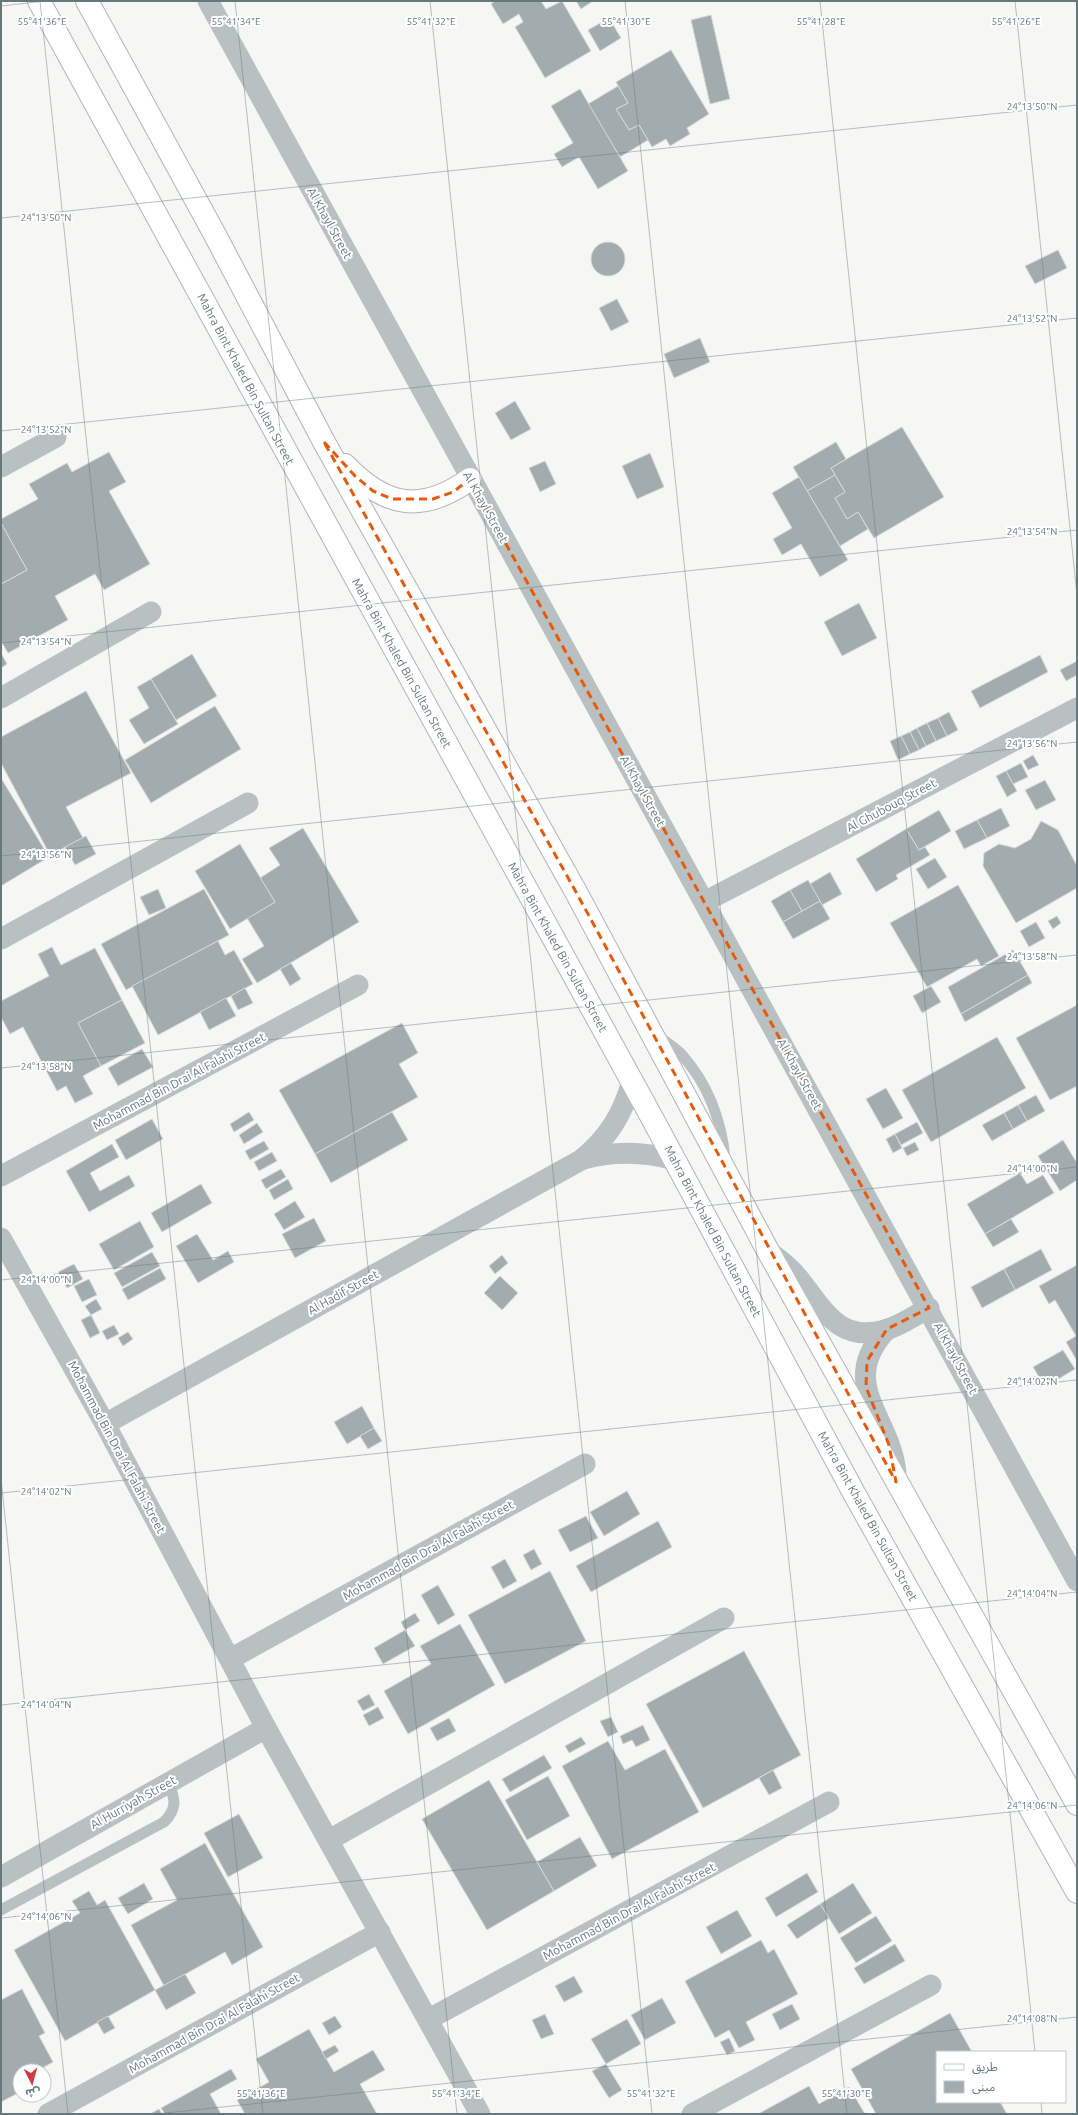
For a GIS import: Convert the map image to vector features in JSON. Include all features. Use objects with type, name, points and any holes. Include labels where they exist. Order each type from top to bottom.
[{"type":"street","name":"Mahra Bint Khaled Bin Sultan Street","points":[[39,1],[632,1081],[855,1495],[1077,1892]]},
{"type":"street","points":[[86,1],[214,233],[324,442],[572,885],[726,1170],[768,1251],[1077,1804]]},
{"type":"street","name":"Al Khayl Street","points":[[208,1],[470,479],[929,1308],[1077,1581]]},
{"type":"street","points":[[1,467],[56,437]]},
{"type":"street","points":[[324,442],[355,476],[373,490],[392,499],[413,502],[434,500],[453,492],[470,479]]},
{"type":"street","points":[[1,698],[152,612]]},
{"type":"street","name":"Al Ghubouq Street","points":[[704,902],[1077,708]]},
{"type":"street","points":[[1,939],[248,803]]},
{"type":"street","name":"Mohammad Bin Drai Al Falahi Street","points":[[1,1176],[358,986]]},
{"type":"street","name":"Al Hadif Street","points":[[105,1424],[581,1160],[596,1148],[619,1117],[627,1100],[632,1081]]},
{"type":"street","name":"Al Hadif Street","points":[[581,1160],[612,1153],[628,1152],[659,1155],[674,1160]]},
{"type":"street","name":"Mohammad Bin Drai Al Falahi Street","points":[[1,1238],[105,1424],[266,1728],[429,2019],[479,2113]]},
{"type":"street","points":[[768,1251],[791,1269],[828,1317],[838,1325],[862,1333],[875,1333],[887,1330],[929,1308]]},
{"type":"street","points":[[887,1330],[871,1350],[865,1374],[869,1399],[893,1457],[896,1482]]},
{"type":"street","name":"Mohammad Bin Drai Al Falahi Street","points":[[230,1659],[585,1464]]},
{"type":"street","points":[[328,1840],[724,1618]]},
{"type":"street","name":"Al Hurriyah Street","points":[[1,1877],[266,1728]]},
{"type":"street","name":"Mohammad Bin Drai Al Falahi Street","points":[[429,2019],[829,1802]]},
{"type":"street","name":"Mohammad Bin Drai Al Falahi Street","points":[[48,2114],[380,1932]]},
{"type":"street","points":[[692,2114],[932,1984]]},
{"type":"lane","points":[[1,1910],[164,1822],[170,1816],[175,1802],[174,1795],[168,1783]]},
{"type":"highlighted area","points":[[324,442],[355,476],[373,491],[392,499],[433,499],[453,492],[470,479],[929,1308],[887,1329],[867,1361],[866,1387],[889,1445],[896,1482],[576,892]]},
{"type":"building","points":[[495,1],[541,1],[546,9],[562,1],[591,51],[545,78],[515,27],[523,22],[519,14],[503,24],[491,4]]},
{"type":"building","points":[[576,1],[593,1],[581,9]]},
{"type":"building","points":[[711,15],[730,99],[710,104],[691,20]]},
{"type":"building","points":[[609,18],[621,38],[600,51],[588,30]]},
{"type":"building","points":[[671,50],[709,114],[687,128],[690,134],[670,146],[666,139],[652,147],[639,125],[629,130],[616,109],[628,103],[616,82]]},
{"type":"building","points":[[618,86],[628,103],[616,109],[629,130],[639,125],[648,140],[620,157],[588,104]]},
{"type":"building","points":[[580,89],[628,171],[598,189],[579,157],[562,167],[554,154],[573,143],[551,106]]},
{"type":"building","points":[[608,242],[620,247],[625,259],[620,271],[608,276],[596,271],[591,259],[596,247]]},
{"type":"building","points":[[1058,250],[1067,268],[1035,284],[1025,266]]},
{"type":"building","points":[[617,299],[629,322],[611,331],[599,308]]},
{"type":"building","points":[[700,338],[710,362],[674,378],[664,354]]},
{"type":"building","points":[[515,401],[531,429],[511,440],[495,413]]},
{"type":"building","points":[[902,427],[944,497],[874,538],[858,512],[847,519],[835,498],[845,492],[831,468]]},
{"type":"building","points":[[836,442],[846,459],[831,468],[835,475],[807,491],[793,467]]},
{"type":"building","points":[[109,452],[126,482],[109,491],[150,564],[104,590],[95,574],[55,596],[68,620],[8,653],[1,641],[1,584],[27,570],[1,523],[1,519],[38,499],[29,484],[67,463],[72,472]]},
{"type":"building","points":[[650,453],[664,487],[637,499],[622,466]]},
{"type":"building","points":[[545,461],[556,484],[540,492],[529,468]]},
{"type":"building","points":[[835,475],[845,492],[835,498],[847,519],[858,512],[868,529],[840,546],[807,491]]},
{"type":"building","points":[[799,477],[848,560],[820,577],[801,544],[782,555],[773,539],[792,528],[772,493]]},
{"type":"building","points":[[1,523],[27,570],[1,584]]},
{"type":"building","points":[[859,603],[877,638],[842,656],[824,622]]},
{"type":"building","points":[[1,653],[7,664],[1,668]]},
{"type":"building","points":[[192,654],[217,696],[176,720],[151,679]]},
{"type":"building","points":[[1040,655],[1048,672],[980,708],[971,691]]},
{"type":"building","points":[[1077,661],[1077,675],[1066,681],[1060,670]]},
{"type":"building","points":[[151,679],[178,724],[144,744],[129,720],[149,708],[137,687]]},
{"type":"building","points":[[86,691],[131,773],[66,807],[83,838],[50,855],[1,763],[1,737]]},
{"type":"building","points":[[215,706],[241,749],[151,803],[125,760]]},
{"type":"building","points":[[949,712],[958,730],[947,736],[938,718]]},
{"type":"building","points":[[938,718],[947,736],[936,741],[927,723]]},
{"type":"building","points":[[927,723],[936,741],[926,746],[917,728]]},
{"type":"building","points":[[917,728],[926,746],[919,750],[910,732]]},
{"type":"building","points":[[910,732],[919,750],[910,754],[901,736]]},
{"type":"building","points":[[901,736],[910,754],[898,760],[890,741]]},
{"type":"building","points":[[1033,755],[1039,765],[1028,770],[1023,761]]},
{"type":"building","points":[[1021,763],[1028,777],[1013,784],[1006,771]]},
{"type":"building","points":[[1006,771],[1017,791],[1007,797],[996,776]]},
{"type":"building","points":[[1,778],[49,857],[1,886]]},
{"type":"building","points":[[1045,780],[1056,800],[1036,810],[1025,790]]},
{"type":"building","points":[[1001,808],[1010,826],[987,838],[977,820]]},
{"type":"building","points":[[939,810],[951,831],[919,850],[906,829]]},
{"type":"building","points":[[977,820],[987,838],[964,849],[955,831]]},
{"type":"building","points":[[1041,821],[1058,830],[1077,866],[1077,888],[1016,923],[983,866],[984,853],[999,844],[1015,848],[1031,839]]},
{"type":"building","points":[[303,828],[359,922],[257,983],[242,959],[264,946],[247,918],[275,902],[260,878],[280,865],[269,848]]},
{"type":"building","points":[[906,829],[919,850],[925,847],[930,855],[896,875],[898,879],[876,892],[856,859]]},
{"type":"building","points":[[86,836],[96,854],[75,865],[65,847]]},
{"type":"building","points":[[240,844],[275,902],[230,929],[195,871]]},
{"type":"building","points":[[935,858],[947,877],[928,889],[916,869]]},
{"type":"building","points":[[830,872],[842,894],[822,905],[810,884]]},
{"type":"building","points":[[808,880],[820,901],[802,911],[790,890]]},
{"type":"building","points":[[958,885],[999,956],[981,966],[977,959],[927,987],[890,923]]},
{"type":"building","points":[[158,889],[166,908],[149,915],[140,897]]},
{"type":"building","points":[[204,889],[229,935],[126,990],[101,944]]},
{"type":"building","points":[[790,890],[802,911],[783,922],[771,901]]},
{"type":"building","points":[[820,901],[830,919],[793,939],[783,922]]},
{"type":"building","points":[[1057,916],[1061,923],[1053,929],[1048,921]]},
{"type":"building","points":[[1036,922],[1045,938],[1029,947],[1020,931]]},
{"type":"building","points":[[218,941],[225,955],[234,950],[253,984],[158,1035],[132,986]]},
{"type":"building","points":[[52,947],[61,965],[95,948],[122,1000],[78,1023],[101,1066],[83,1076],[93,1094],[75,1103],[66,1086],[57,1091],[23,1027],[10,1034],[1,1017],[1,1001],[49,976],[38,954]]},
{"type":"building","points":[[1013,950],[1028,975],[961,1014],[948,987]]},
{"type":"building","points":[[291,963],[301,979],[290,986],[280,969]]},
{"type":"building","points":[[1028,975],[1032,983],[965,1022],[961,1014]]},
{"type":"building","points":[[931,986],[941,1002],[922,1013],[913,996]]},
{"type":"building","points":[[245,988],[253,1003],[238,1010],[231,996]]},
{"type":"building","points":[[226,998],[236,1016],[209,1030],[200,1012]]},
{"type":"building","points":[[122,1000],[145,1043],[101,1066],[78,1023]]},
{"type":"building","points":[[1077,1005],[1077,1086],[1050,1100],[1016,1038]]},
{"type":"building","points":[[402,1023],[418,1053],[399,1064],[418,1097],[315,1154],[279,1090]]},
{"type":"building","points":[[997,1037],[1026,1088],[931,1142],[902,1090]]},
{"type":"building","points":[[142,1049],[153,1067],[118,1086],[108,1068]]},
{"type":"building","points":[[886,1088],[903,1118],[883,1129],[866,1099]]},
{"type":"building","points":[[1036,1095],[1045,1111],[1027,1121],[1018,1105]]},
{"type":"building","points":[[1018,1105],[1027,1121],[1013,1129],[1004,1113]]},
{"type":"building","points":[[249,1112],[254,1120],[234,1132],[230,1124]]},
{"type":"building","points":[[392,1112],[408,1140],[331,1183],[315,1154]]},
{"type":"building","points":[[1004,1113],[1013,1129],[992,1141],[982,1125]]},
{"type":"building","points":[[152,1119],[163,1139],[126,1160],[115,1140]]},
{"type":"building","points":[[917,1122],[923,1133],[901,1145],[895,1134]]},
{"type":"building","points":[[257,1123],[263,1132],[244,1144],[239,1135]]},
{"type":"building","points":[[895,1134],[902,1148],[893,1153],[886,1139]]},
{"type":"building","points":[[1063,1140],[1077,1163],[1077,1180],[1060,1191],[1038,1156]]},
{"type":"building","points":[[264,1141],[269,1149],[250,1160],[245,1151]]},
{"type":"building","points":[[915,1142],[919,1150],[907,1156],[903,1148]]},
{"type":"building","points":[[112,1144],[119,1157],[90,1173],[100,1191],[129,1175],[135,1186],[89,1212],[66,1171]]},
{"type":"building","points":[[272,1152],[277,1161],[259,1171],[254,1162]]},
{"type":"building","points":[[281,1169],[286,1177],[266,1189],[261,1180]]},
{"type":"building","points":[[1020,1173],[1027,1184],[1043,1175],[1054,1193],[985,1234],[967,1204]]},
{"type":"building","points":[[288,1179],[293,1189],[274,1200],[269,1190]]},
{"type":"building","points":[[201,1184],[212,1203],[162,1232],[151,1213]]},
{"type":"building","points":[[295,1201],[305,1217],[284,1230],[274,1214]]},
{"type":"building","points":[[314,1218],[326,1241],[295,1258],[282,1234]]},
{"type":"building","points":[[1011,1219],[1019,1232],[993,1247],[985,1234]]},
{"type":"building","points":[[140,1221],[154,1247],[114,1270],[99,1244]]},
{"type":"building","points":[[197,1234],[213,1260],[228,1251],[234,1262],[198,1283],[176,1246]]},
{"type":"building","points":[[1041,1249],[1052,1270],[1015,1290],[1004,1269]]},
{"type":"building","points":[[152,1252],[160,1266],[122,1287],[114,1273]]},
{"type":"building","points":[[502,1255],[508,1263],[495,1274],[489,1266]]},
{"type":"building","points":[[74,1264],[83,1279],[67,1288],[58,1272]]},
{"type":"building","points":[[1077,1265],[1077,1361],[1066,1342],[1076,1336],[1055,1300],[1049,1304],[1039,1286]]},
{"type":"building","points":[[160,1268],[166,1279],[128,1300],[122,1289]]},
{"type":"building","points":[[1004,1269],[1015,1290],[982,1308],[971,1287]]},
{"type":"building","points":[[500,1276],[518,1293],[502,1310],[484,1293]]},
{"type":"building","points":[[89,1279],[97,1295],[82,1302],[74,1286]]},
{"type":"building","points":[[96,1299],[102,1309],[91,1315],[85,1306]]},
{"type":"building","points":[[91,1315],[100,1333],[90,1338],[81,1320]]},
{"type":"building","points":[[114,1325],[119,1334],[107,1340],[102,1331]]},
{"type":"building","points":[[128,1332],[133,1339],[123,1346],[118,1338]]},
{"type":"building","points":[[1063,1350],[1075,1369],[1045,1387],[1033,1367]]},
{"type":"building","points":[[362,1406],[374,1428],[347,1444],[334,1422]]},
{"type":"building","points":[[374,1428],[382,1441],[368,1449],[360,1436]]},
{"type":"building","points":[[627,1491],[640,1514],[604,1536],[590,1512]]},
{"type":"building","points":[[586,1516],[598,1538],[570,1552],[558,1530]]},
{"type":"building","points":[[658,1521],[672,1547],[591,1592],[576,1566]]},
{"type":"building","points":[[534,1549],[542,1564],[531,1570],[523,1555]]},
{"type":"building","points":[[505,1559],[517,1581],[503,1589],[491,1567]]},
{"type":"building","points":[[550,1571],[586,1641],[505,1684],[468,1615]]},
{"type":"building","points":[[438,1585],[455,1615],[438,1625],[421,1595]]},
{"type":"building","points":[[415,1613],[420,1621],[405,1630],[401,1622]]},
{"type":"building","points":[[460,1624],[495,1685],[408,1734],[384,1691],[431,1664],[420,1646]]},
{"type":"building","points":[[405,1630],[415,1646],[383,1664],[374,1648]]},
{"type":"building","points":[[744,1651],[801,1755],[703,1808],[646,1704]]},
{"type":"building","points":[[369,1694],[375,1705],[363,1711],[357,1701]]},
{"type":"building","points":[[378,1707],[384,1718],[369,1726],[363,1715]]},
{"type":"building","points":[[611,1717],[618,1732],[608,1737],[600,1721]]},
{"type":"building","points":[[449,1718],[456,1731],[437,1741],[430,1728]]},
{"type":"building","points":[[643,1725],[650,1740],[636,1747],[632,1740],[623,1744],[620,1736]]},
{"type":"building","points":[[581,1737],[586,1744],[569,1753],[565,1746]]},
{"type":"building","points":[[608,1741],[625,1770],[665,1749],[699,1812],[612,1859],[562,1766]]},
{"type":"building","points":[[544,1755],[552,1768],[510,1792],[502,1779]]},
{"type":"building","points":[[773,1770],[782,1788],[769,1795],[759,1778]]},
{"type":"building","points":[[548,1776],[570,1816],[527,1840],[505,1800]]},
{"type":"building","points":[[489,1780],[554,1891],[487,1930],[422,1819]]},
{"type":"building","points":[[239,1814],[263,1858],[228,1877],[204,1833]]},
{"type":"building","points":[[580,1837],[597,1866],[554,1891],[537,1862]]},
{"type":"building","points":[[205,1843],[263,1947],[232,1965],[225,1952],[164,1986],[131,1925],[177,1900],[160,1869]]},
{"type":"building","points":[[807,1873],[818,1892],[776,1917],[765,1898]]},
{"type":"building","points":[[144,1883],[153,1899],[128,1914],[118,1898]]},
{"type":"building","points":[[853,1883],[872,1913],[839,1934],[820,1904]]},
{"type":"building","points":[[89,1891],[97,1905],[105,1900],[155,1990],[65,2041],[14,1950],[80,1913],[72,1901]]},
{"type":"building","points":[[820,1904],[829,1918],[797,1939],[787,1925]]},
{"type":"building","points":[[737,1910],[752,1936],[721,1954],[706,1927]]},
{"type":"building","points":[[876,1916],[892,1941],[856,1963],[840,1938]]},
{"type":"building","points":[[761,1940],[768,1953],[774,1949],[798,1994],[746,2022],[755,2040],[739,2048],[729,2030],[715,2038],[685,1981]]},
{"type":"building","points":[[895,1944],[905,1961],[864,1984],[854,1968]]},
{"type":"building","points":[[185,1974],[196,1993],[166,2010],[155,1990]]},
{"type":"building","points":[[574,1976],[583,1992],[564,2002],[555,1986]]},
{"type":"building","points":[[22,1989],[45,2033],[39,2036],[53,2062],[12,2063],[12,2096],[1,2102],[1,2000]]},
{"type":"building","points":[[662,1998],[676,2023],[645,2040],[631,2015]]},
{"type":"building","points":[[792,2004],[800,2019],[780,2030],[772,2014]]},
{"type":"building","points":[[950,2013],[971,2051],[936,2051],[936,2103],[1001,2103],[1007,2114],[876,2114],[851,2069]]},
{"type":"building","points":[[545,2014],[554,2034],[541,2039],[532,2020]]},
{"type":"building","points":[[108,2016],[115,2028],[104,2034],[97,2022]]},
{"type":"building","points":[[335,2016],[342,2027],[329,2035],[322,2023]]},
{"type":"building","points":[[627,2019],[641,2044],[606,2064],[591,2039]]},
{"type":"building","points":[[309,2029],[334,2072],[373,2050],[385,2070],[360,2084],[377,2114],[245,2114],[237,2100],[269,2082],[256,2059]]},
{"type":"building","points":[[729,2038],[735,2051],[727,2055],[720,2042]]},
{"type":"building","points":[[335,2045],[339,2051],[326,2059],[322,2052]]},
{"type":"building","points":[[606,2064],[622,2090],[609,2098],[592,2071]]},
{"type":"building","points":[[231,2069],[237,2079],[210,2094],[221,2114],[165,2114],[161,2108]]},
{"type":"building","points":[[809,2086],[819,2104],[849,2087],[865,2114],[758,2114]]},
{"type":"building","points":[[159,2109],[162,2114],[150,2114]]}]
